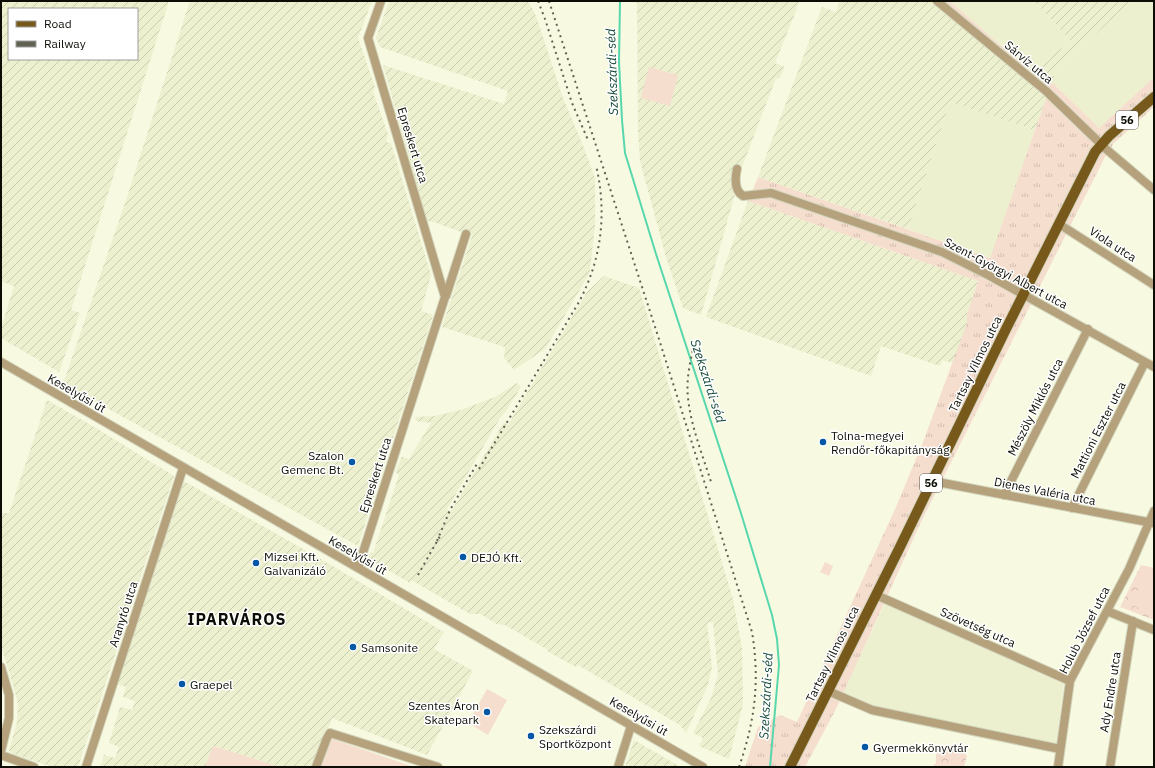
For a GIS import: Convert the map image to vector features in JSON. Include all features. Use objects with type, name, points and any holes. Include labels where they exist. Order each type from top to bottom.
[{"type":"main road","name":"Tartsay Vilmos utca","points":[[790,767],[1023,294],[1095,152],[1115,130],[1154,97]]},
{"type":"street","name":"Epreskert utca","points":[[381,1],[368,38],[445,297]]},
{"type":"street","name":"Sárvíz utca","points":[[937,1],[1046,91],[1101,144],[1154,190]]},
{"type":"street","name":"Szent-Györgyi Albert utca","points":[[737,169],[737,186],[741,195],[748,196],[771,193],[942,252],[1023,294],[1154,367]]},
{"type":"street","name":"Viola utca","points":[[1059,224],[1154,285]]},
{"type":"street","name":"Epreskert utca","points":[[358,568],[466,234]]},
{"type":"street","name":"Mészöly Miklós utca","points":[[1004,495],[1088,330]]},
{"type":"street","name":"Keselyűsi út","points":[[1,362],[703,767]]},
{"type":"street","name":"Mattioni Eszter utca","points":[[1072,508],[1145,362]]},
{"type":"street","name":"Aranytó utca","points":[[86,767],[183,468]]},
{"type":"street","name":"Dienes Valéria utca","points":[[932,481],[1151,523]]},
{"type":"street","name":"Holub József utca","points":[[1058,767],[1070,681],[1151,523],[1154,511]]},
{"type":"street","name":"Szövetség utca","points":[[876,595],[1070,681]]},
{"type":"street","points":[[1107,611],[1154,630]]},
{"type":"street","name":"Ady Endre utca","points":[[1110,767],[1133,621]]},
{"type":"street","points":[[1,667],[9,695],[9,718],[1,751]]},
{"type":"street","points":[[828,691],[872,710],[1060,748]]},
{"type":"street","points":[[618,767],[631,726]]},
{"type":"street","points":[[316,767],[330,733],[438,767]]},
{"type":"street","points":[[1,755],[34,767]]},
{"type":"shaded area","points":[[1,1],[169,1],[71,310],[80,313],[59,372],[1,338],[1,329],[14,286],[1,281]]},
{"type":"shaded area","points":[[190,1],[372,1],[358,38],[375,87],[373,92],[388,134],[386,142],[391,143],[431,275],[421,311],[433,315],[358,546],[63,384],[125,203]]},
{"type":"shaded area","points":[[389,1],[528,1],[536,16],[563,98],[595,178],[595,226],[588,276],[545,349],[514,370],[504,358],[505,347],[442,327],[472,236],[434,222],[427,221],[383,65],[504,104],[508,91],[380,47],[376,38]]},
{"type":"shaded area","points":[[637,1],[800,1],[775,63],[785,67],[779,79],[776,78],[734,188],[735,194],[701,315],[683,308],[666,257],[640,161],[638,133]]},
{"type":"shaded area","points":[[839,1],[930,1],[1047,96],[1035,130],[950,102],[908,229],[758,177],[822,7],[836,12]]},
{"type":"shaded area","points":[[950,1],[1034,1],[1073,43],[1044,57],[1039,79]]},
{"type":"shaded area","points":[[1034,1],[1131,1],[1054,73],[1054,84],[1039,79],[1044,57],[1073,43]]},
{"type":"shaded area","points":[[1131,1],[1154,1],[1154,77],[1099,128],[1054,84],[1054,73]]},
{"type":"shaded area","points":[[950,102],[1035,130],[991,258],[908,229]]},
{"type":"shaded area","points":[[748,201],[978,281],[967,314],[967,323],[953,363],[942,360],[940,366],[881,346],[871,376],[706,317]]},
{"type":"shaded area","points":[[604,276],[639,288],[733,599],[742,648],[743,704],[729,759],[699,746],[703,738],[693,733],[711,698],[718,675],[713,622],[707,623],[712,667],[708,685],[686,733],[680,725],[578,665],[576,667],[572,665],[505,625],[497,624],[480,614],[470,614],[411,580],[410,583],[367,558],[371,552],[373,553],[399,475],[395,472],[402,457],[409,459],[431,423],[416,421],[415,417],[434,416],[461,410],[495,397],[517,383],[521,387],[500,418],[447,509],[451,512],[504,422],[508,425],[587,292]]},
{"type":"shaded area","points":[[47,400],[174,476],[78,767],[52,767],[11,753],[9,750],[17,722],[18,704],[1,645],[1,513],[9,513]]},
{"type":"shaded area","points":[[182,480],[331,565],[444,632],[434,649],[473,671],[427,755],[332,718],[313,767],[281,767],[213,746],[205,767],[100,767],[104,755],[115,758],[119,747],[109,743],[120,707],[132,710],[135,701],[123,697],[126,687],[117,684]]},
{"type":"shaded area","points":[[886,601],[1064,682],[1056,744],[870,707],[842,694]]},
{"type":"shaded area","points":[[634,740],[681,767],[625,767]]},
{"type":"green space","points":[[930,1],[950,1],[1039,79],[1054,84],[1099,128],[1154,77],[1154,107],[1114,143],[1105,157],[921,522],[836,709],[805,767],[745,767],[758,727],[780,715],[797,722],[896,507],[923,442],[967,323],[967,314],[978,281],[748,201],[758,177],[990,258],[1047,96]]},
{"type":"green space","points":[[649,67],[678,75],[670,106],[641,98]]},
{"type":"green space","points":[[825,562],[833,566],[829,576],[820,572]]},
{"type":"green space","points":[[1141,565],[1154,568],[1154,620],[1120,607]]},
{"type":"green space","points":[[1146,568],[1154,571],[1154,614],[1132,605]]},
{"type":"green space","name":"Szentes Áron Skatepark","points":[[487,689],[507,700],[488,735],[468,723]]},
{"type":"green space","points":[[324,736],[414,767],[313,767]]},
{"type":"green space","points":[[950,745],[963,750],[967,756],[964,767],[932,767],[936,763],[936,750],[939,746]]},
{"type":"green space","points":[[213,746],[281,767],[205,767]]},
{"type":"waterway","name":"Szekszárdi-séd","points":[[620,1],[619,62],[625,153],[656,254],[740,510],[772,615],[777,639],[779,665],[770,767]]},
{"type":"railway","points":[[538,1],[572,103],[588,140]]},
{"type":"railway","points":[[549,1],[752,632],[756,667],[756,684],[749,733],[739,767]]},
{"type":"railway","points":[[479,469],[579,302],[587,285],[597,252],[602,218],[596,165]]},
{"type":"railway","points":[[694,345],[688,378],[688,398],[695,431],[712,485]]},
{"type":"railway","points":[[437,541],[450,510],[478,462]]},
{"type":"railway","points":[[418,575],[440,536]]},
{"type":"place","name":"Tolna-megyei Rendőr-főkapitányság","points":[[823,442]]},
{"type":"place","name":"Szalon Gemenc Bt.","points":[[352,462]]},
{"type":"place","name":"DEJÓ Kft.","points":[[463,557]]},
{"type":"place","name":"Mizsei Kft. Galvanizáló","points":[[256,563]]},
{"type":"place","name":"Samsonite","points":[[353,647]]},
{"type":"place","name":"Graepel","points":[[182,684]]},
{"type":"place","name":"Szentes Áron Skatepark","points":[[487,712]]},
{"type":"place","name":"Szekszárdi Sportközpont","points":[[531,736]]},
{"type":"place","name":"Gyermekkönyvtár","points":[[865,747]]},
{"type":"district","name":"IPARVÁROS","points":[[237,619]]}]
